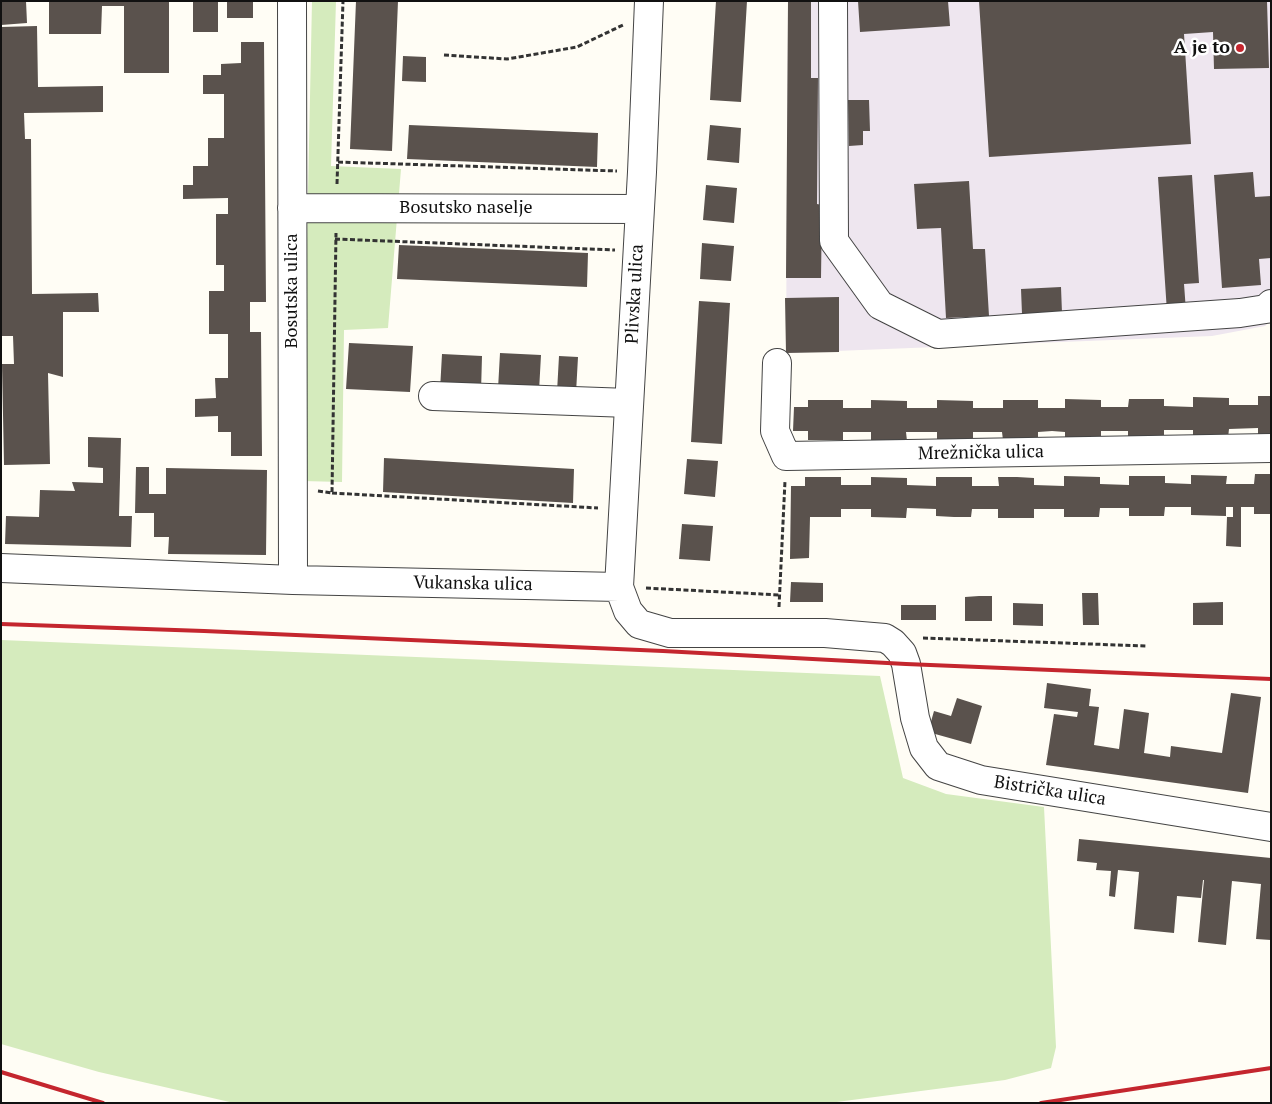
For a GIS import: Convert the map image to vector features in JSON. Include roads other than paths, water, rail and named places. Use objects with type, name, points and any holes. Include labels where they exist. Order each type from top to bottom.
[{"type":"street","name":"Bosutska ulica","points":[[292,1],[293,580]]},
{"type":"street","points":[[833,1],[834,241],[880,306],[938,334],[1240,313],[1266,309],[1271,304]]},
{"type":"street","name":"Plivska ulica","points":[[619,587],[638,251],[649,7]]},
{"type":"street","name":"Bosutsko naselje","points":[[292,208],[640,209]]},
{"type":"street","name":"Mrežnička ulica","points":[[777,363],[775,431],[786,456],[1271,448]]},
{"type":"street","points":[[433,396],[629,403]]},
{"type":"street","name":"Vukanska ulica","points":[[1,568],[293,580],[619,587]]},
{"type":"street","name":"Bistrička ulica","points":[[619,587],[628,610],[639,624],[670,633],[825,633],[884,638],[900,654],[924,748],[938,766],[981,780],[1271,826]]},
{"type":"railway","points":[[1,624],[204,631],[1271,679]]},
{"type":"railway","points":[[1041,1103],[1271,1068]]},
{"type":"railway","points":[[1,1072],[103,1103]]},
{"type":"place","name":"A je to","points":[[1240,48]]}]
